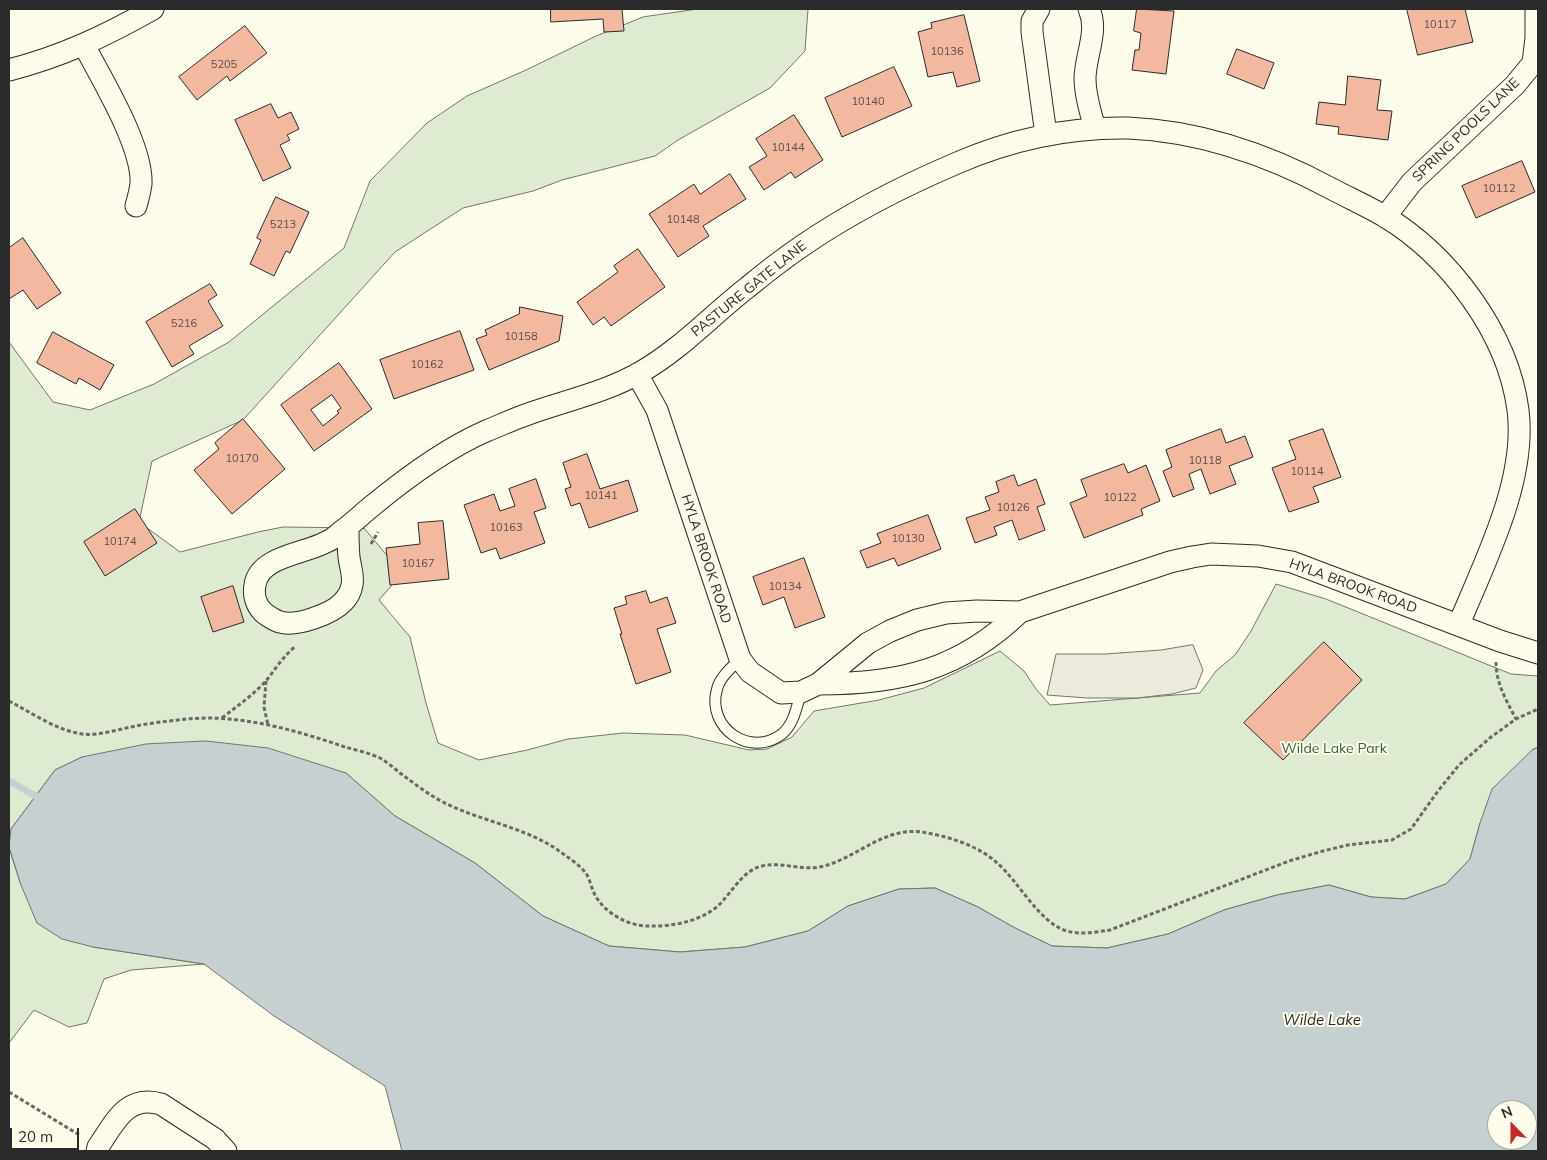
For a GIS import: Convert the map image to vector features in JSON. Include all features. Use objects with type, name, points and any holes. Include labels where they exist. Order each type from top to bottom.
[{"type":"street","points":[[9,70],[84,45],[153,9]]},
{"type":"street","points":[[1039,9],[1032,21],[1032,32],[1046,135]]},
{"type":"street","points":[[1089,9],[1092,16],[1092,37],[1085,76],[1086,94],[1095,130]]},
{"type":"street","name":"SPRING POOLS LANE","points":[[1385,217],[1412,182],[1515,85],[1535,63],[1536,9]]},
{"type":"street","points":[[84,45],[132,140],[141,183],[136,206]]},
{"type":"street","name":"PASTURE GATE LANE","points":[[348,527],[349,560],[353,581],[347,598],[340,606],[298,623],[280,623],[265,615],[257,604],[254,592],[256,580],[261,570],[272,562],[328,542],[371,506],[433,461],[480,434],[531,413],[597,392],[637,374],[671,352],[743,290],[804,244],[859,211],[908,185],[961,161],[1005,145],[1046,135],[1129,128],[1217,142],[1295,169],[1385,217],[1421,243],[1460,281],[1479,309],[1495,338],[1510,376],[1518,411],[1519,444],[1514,479],[1502,519],[1459,624]]},
{"type":"street","name":"HYLA BROOK ROAD","points":[[637,374],[657,410],[740,659],[750,672],[781,693],[810,688],[883,681],[936,668],[986,642],[1020,612]]},
{"type":"street","name":"HYLA BROOK ROAD","points":[[810,688],[868,643],[916,620],[946,613],[977,611],[1020,612],[1170,562],[1192,557],[1226,554],[1258,556],[1292,562],[1500,641],[1538,653]]},
{"type":"street","points":[[98,1149],[122,1111],[142,1102],[151,1101],[161,1104],[216,1140],[226,1151]]},
{"type":"lane","points":[[740,659],[722,678],[717,689],[715,703],[717,717],[736,738],[752,743],[771,740],[784,733],[810,688]]},
{"type":"path","points":[[1500,641],[1496,662],[1496,677],[1516,719]]},
{"type":"path","points":[[266,680],[264,707],[268,725]]},
{"type":"path","points":[[9,701],[66,731],[87,735],[143,724],[189,718],[222,718],[268,725],[382,759],[430,795],[448,805],[532,834],[564,854],[586,874],[596,898],[610,914],[641,926],[682,923],[703,915],[718,906],[746,874],[761,866],[774,865],[810,868],[825,866],[841,860],[873,842],[899,832],[920,832],[950,839],[978,849],[998,863],[1034,906],[1051,922],[1066,931],[1087,933],[1119,926],[1289,861],[1348,845],[1392,840],[1411,829],[1459,765],[1490,737],[1516,719],[1538,710]]},
{"type":"path","points":[[9,1092],[98,1149]]},
{"type":"green space","name":"Wilde Lake Park","points":[[698,9],[808,9],[805,51],[770,88],[678,140],[655,156],[562,180],[533,191],[463,208],[395,252],[243,420],[152,461],[139,522],[180,552],[283,527],[364,528],[390,559],[392,585],[379,600],[410,637],[438,743],[479,760],[568,739],[623,733],[685,735],[749,750],[767,749],[792,737],[814,711],[879,700],[924,688],[1000,651],[1024,671],[1050,705],[1200,693],[1216,671],[1235,655],[1251,631],[1276,584],[1326,599],[1511,674],[1538,676],[1538,747],[1532,750],[1480,823],[1470,859],[1446,884],[1405,899],[1371,897],[1329,885],[1277,895],[1224,910],[1168,934],[1107,948],[1052,946],[978,907],[935,888],[899,889],[848,906],[808,931],[745,947],[680,952],[609,946],[543,916],[475,863],[395,816],[346,773],[82,757],[55,770],[11,829],[9,847],[9,342],[53,402],[90,410],[154,384],[229,342],[344,248],[370,181],[427,123],[467,96],[596,36],[643,17]]},
{"type":"green space","points":[[9,848],[21,885],[93,947],[204,964],[131,970],[104,979],[87,1023],[69,1027],[34,1010],[9,1043]]},
{"type":"shaded area","points":[[1193,645],[1203,670],[1196,688],[1172,694],[1137,698],[1087,698],[1047,695],[1056,654],[1105,654],[1161,650]]},
{"type":"water","name":"Wilde Lake","points":[[206,741],[268,748],[346,773],[395,816],[475,863],[543,916],[609,946],[680,952],[745,947],[808,931],[848,906],[899,889],[935,888],[978,907],[1052,946],[1107,948],[1168,934],[1224,910],[1277,895],[1329,885],[1371,897],[1405,899],[1446,884],[1470,859],[1492,789],[1532,750],[1538,747],[1538,1151],[402,1151],[385,1086],[274,1016],[204,964],[93,947],[62,939],[37,923],[21,885],[9,847],[11,829],[55,770],[82,757],[146,744]]},
{"type":"building","points":[[551,9],[622,9],[624,31],[604,32],[603,19],[551,22]]},
{"type":"building","points":[[1137,9],[1174,11],[1166,74],[1132,70],[1135,50],[1139,50],[1141,33],[1134,31]]},
{"type":"building","points":[[1407,9],[1465,9],[1473,42],[1418,55]]},
{"type":"building","points":[[964,15],[980,81],[957,87],[953,72],[928,77],[918,32],[932,28],[931,23]]},
{"type":"building","points":[[245,26],[267,53],[230,81],[227,76],[197,100],[179,77]]},
{"type":"building","points":[[1237,49],[1274,63],[1264,89],[1227,74]]},
{"type":"building","points":[[894,67],[912,106],[842,137],[825,98]]},
{"type":"building","points":[[1348,76],[1381,80],[1377,110],[1392,111],[1388,140],[1338,134],[1339,127],[1316,124],[1319,102],[1345,105]]},
{"type":"building","points":[[271,104],[278,118],[291,112],[299,129],[287,135],[290,140],[280,145],[291,168],[263,181],[235,120]]},
{"type":"building","points":[[794,115],[823,160],[795,178],[791,172],[764,190],[749,167],[767,156],[756,139]]},
{"type":"building","points":[[1522,161],[1535,192],[1476,218],[1462,186]]},
{"type":"building","points":[[730,174],[746,199],[703,226],[709,236],[678,257],[649,214],[694,184],[700,194]]},
{"type":"building","points":[[276,197],[309,212],[290,253],[286,251],[274,276],[250,264],[261,240],[257,238]]},
{"type":"building","points":[[23,238],[61,293],[37,309],[23,290],[9,299],[9,248]]},
{"type":"building","points":[[638,249],[665,287],[611,326],[604,317],[593,325],[577,302],[618,272],[614,266]]},
{"type":"building","points":[[210,284],[217,295],[208,301],[223,326],[189,346],[194,354],[172,367],[146,322]]},
{"type":"building","points":[[520,307],[563,316],[559,341],[489,370],[476,339],[487,335],[485,330],[519,314]]},
{"type":"building","points":[[460,331],[474,370],[394,399],[380,360]]},
{"type":"building","points":[[53,332],[114,365],[100,390],[79,378],[76,384],[37,363]]},
{"type":"building","points":[[339,363],[372,409],[314,451],[281,405]],"holes":[[[332,395],[341,408],[337,411],[339,413],[323,426],[311,410]]]},
{"type":"building","points":[[243,419],[285,469],[232,514],[194,470],[219,449],[215,443]]},
{"type":"building","points":[[1221,429],[1226,443],[1245,436],[1253,457],[1229,466],[1236,484],[1210,494],[1201,469],[1189,474],[1194,489],[1173,497],[1163,471],[1172,467],[1166,450]]},
{"type":"building","points":[[1323,429],[1341,477],[1313,487],[1319,502],[1289,512],[1272,468],[1296,459],[1289,441]]},
{"type":"building","points":[[587,454],[600,489],[628,480],[638,511],[589,528],[580,503],[571,506],[565,489],[571,487],[563,463]]},
{"type":"building","points":[[1124,464],[1128,473],[1146,465],[1160,501],[1141,509],[1143,515],[1084,538],[1070,503],[1087,496],[1081,480]]},
{"type":"building","points":[[1014,475],[1018,486],[1036,479],[1045,504],[1037,507],[1045,530],[1019,540],[1012,520],[994,527],[997,535],[975,543],[966,518],[990,510],[985,497],[999,492],[996,482]]},
{"type":"building","points":[[536,479],[546,508],[534,512],[545,543],[500,559],[496,548],[481,553],[464,505],[494,494],[500,511],[515,506],[509,489]]},
{"type":"building","points":[[135,509],[157,543],[105,576],[84,542]]},
{"type":"building","points":[[928,515],[941,549],[898,566],[894,558],[867,568],[860,551],[881,543],[877,534]]},
{"type":"building","points":[[443,521],[449,579],[390,585],[386,548],[420,544],[418,523]]},
{"type":"building","points":[[804,558],[825,617],[795,628],[784,597],[763,605],[753,577]]},
{"type":"building","points":[[233,586],[244,622],[213,632],[201,597]]},
{"type":"building","points":[[646,591],[650,603],[667,597],[676,623],[657,629],[671,672],[636,684],[614,608],[627,604],[625,597]]},
{"type":"building","points":[[1324,642],[1362,680],[1283,760],[1244,723]]},
{"type":"waterway","points":[[9,781],[36,796],[44,798]]}]
